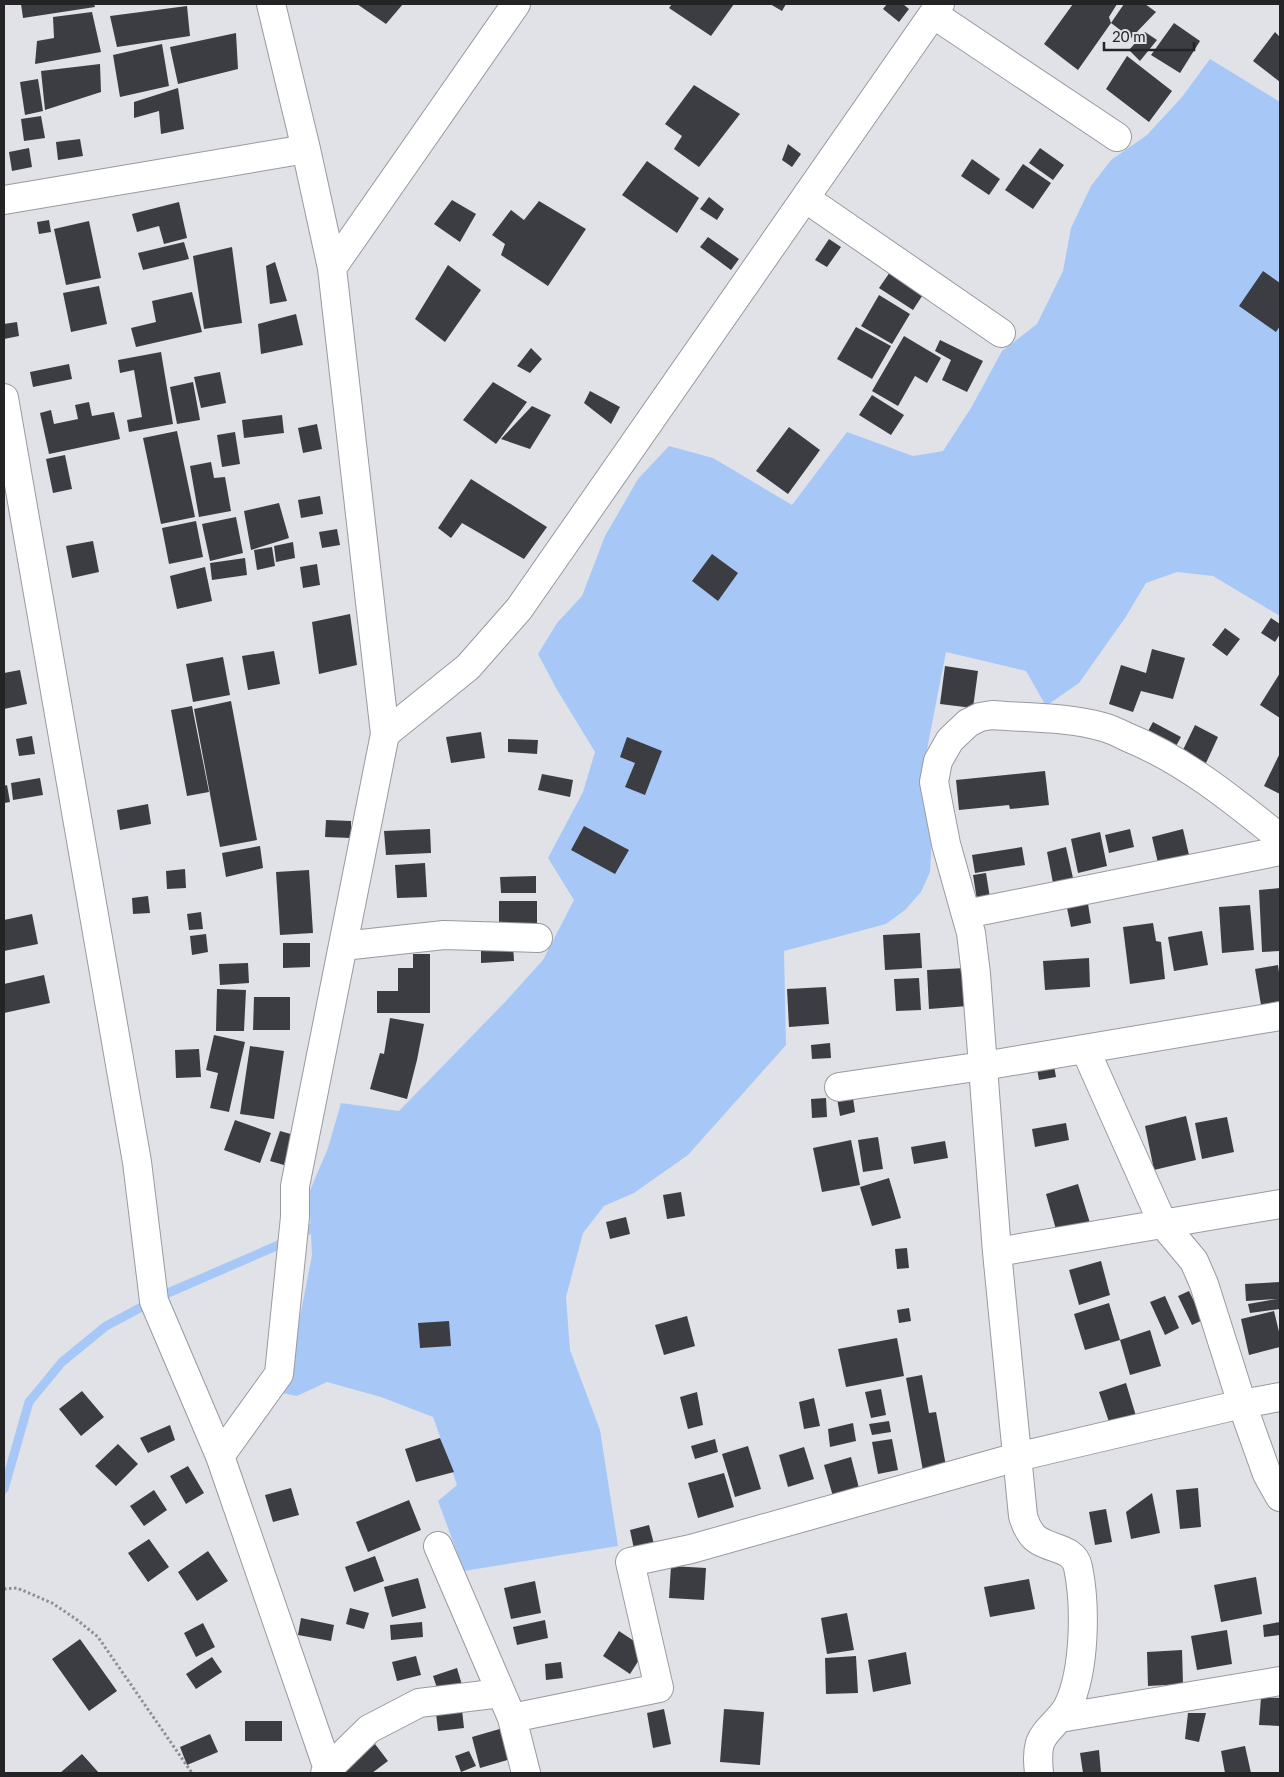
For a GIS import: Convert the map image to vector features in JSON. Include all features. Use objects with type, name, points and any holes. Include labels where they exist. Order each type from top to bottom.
[{"type":"street","points":[[220,1456],[279,1374],[295,1217],[295,1186],[385,734],[332,268],[271,4]]},
{"type":"street","points":[[332,268],[516,4]]},
{"type":"street","points":[[385,734],[468,667],[519,609],[937,9],[1117,138]]},
{"type":"street","points":[[4,200],[306,149]]},
{"type":"street","points":[[805,198],[1001,333]]},
{"type":"street","points":[[4,398],[137,1162],[154,1301],[220,1456],[327,1771],[369,1729],[420,1703],[501,1693]]},
{"type":"street","points":[[1039,1773],[1038,1757],[1040,1743],[1068,1706],[1075,1688],[1080,1662],[1083,1616],[1078,1566],[1070,1554],[1042,1543],[1034,1537],[1026,1526],[1023,1516],[997,1252],[976,974],[971,933],[946,844],[934,782],[938,761],[950,740],[968,723],[980,717],[992,715],[1065,720],[1104,727],[1150,746],[1176,760],[1241,806],[1280,838]]},
{"type":"street","points":[[966,914],[1280,851]]},
{"type":"street","points":[[343,946],[444,935],[538,938]]},
{"type":"street","points":[[839,1087],[983,1066],[1280,1016]]},
{"type":"street","points":[[1085,1049],[1163,1224],[1194,1260],[1204,1284],[1242,1404],[1267,1474],[1280,1497]]},
{"type":"street","points":[[997,1252],[1280,1204]]},
{"type":"street","points":[[512,1718],[660,1688],[630,1562],[690,1549],[1017,1457],[1242,1404],[1280,1397]]},
{"type":"street","points":[[438,1546],[512,1718],[526,1773]]},
{"type":"street","points":[[1060,1718],[1280,1681]]},
{"type":"path","points":[[4,1589],[17,1588],[52,1603],[98,1637],[192,1773]]},
{"type":"water","points":[[1210,59],[1280,102],[1280,616],[1213,576],[1177,572],[1146,583],[1125,618],[1079,683],[1046,706],[1026,671],[946,652],[921,780],[932,836],[930,872],[921,892],[905,910],[886,924],[784,951],[786,1045],[688,1155],[634,1193],[604,1206],[583,1233],[566,1297],[570,1350],[600,1430],[618,1546],[464,1571],[438,1501],[457,1485],[433,1417],[381,1397],[327,1382],[297,1396],[282,1393],[299,1322],[312,1255],[309,1193],[328,1148],[341,1103],[399,1111],[506,1001],[543,960],[574,900],[548,858],[583,792],[595,752],[556,688],[538,654],[557,623],[582,596],[605,536],[638,479],[669,446],[713,458],[792,505],[847,432],[913,456],[943,451],[971,408],[1002,351],[1037,324],[1063,271],[1071,228],[1091,186],[1111,160],[1147,135],[1182,97]]},
{"type":"building","points":[[21,4],[94,4],[95,7],[23,18]]},
{"type":"building","points":[[357,4],[403,4],[386,24]]},
{"type":"building","points":[[672,4],[734,4],[711,36],[669,8]]},
{"type":"building","points":[[770,4],[786,4],[782,11]]},
{"type":"building","points":[[887,4],[903,4],[909,9],[899,22],[883,9]]},
{"type":"building","points":[[1073,4],[1117,4],[1109,17],[1111,23],[1078,70],[1044,44]]},
{"type":"building","points":[[1124,4],[1145,4],[1156,12],[1131,38],[1111,23]]},
{"type":"building","points":[[187,6],[190,36],[117,47],[110,16]]},
{"type":"building","points":[[92,12],[101,52],[35,64],[37,41],[54,38],[53,17]]},
{"type":"building","points":[[1174,23],[1200,41],[1180,73],[1151,55]]},
{"type":"building","points":[[1145,32],[1157,40],[1140,61],[1129,50]]},
{"type":"building","points":[[1275,32],[1280,37],[1280,82],[1253,61]]},
{"type":"building","points":[[236,33],[238,69],[178,84],[170,47]]},
{"type":"building","points":[[162,44],[169,86],[120,97],[113,55]]},
{"type":"building","points":[[1127,56],[1172,91],[1149,122],[1106,89]]},
{"type":"building","points":[[100,64],[101,92],[45,110],[41,71]]},
{"type":"building","points":[[38,79],[43,111],[25,115],[20,82]]},
{"type":"building","points":[[694,85],[740,114],[699,167],[674,149],[682,136],[665,124]]},
{"type":"building","points":[[178,88],[184,129],[161,134],[159,111],[134,118],[134,102]]},
{"type":"building","points":[[41,116],[45,138],[24,141],[21,119]]},
{"type":"building","points":[[80,139],[83,156],[58,160],[56,142]]},
{"type":"building","points":[[788,144],[801,154],[792,167],[782,160]]},
{"type":"building","points":[[29,148],[32,167],[12,171],[9,152]]},
{"type":"building","points":[[1040,148],[1064,165],[1053,180],[1029,163]]},
{"type":"building","points":[[972,159],[1000,179],[989,195],[961,176]]},
{"type":"building","points":[[647,161],[699,198],[677,233],[622,195]]},
{"type":"building","points":[[1023,164],[1051,183],[1033,209],[1005,190]]},
{"type":"building","points":[[709,197],[724,209],[717,220],[700,209]]},
{"type":"building","points":[[452,200],[476,214],[460,242],[434,224]]},
{"type":"building","points":[[539,201],[586,229],[548,286],[501,255],[505,244],[492,235],[511,210],[524,220]]},
{"type":"building","points":[[179,202],[187,238],[164,244],[159,226],[137,232],[132,214]]},
{"type":"building","points":[[49,220],[51,232],[39,234],[37,222]]},
{"type":"building","points":[[89,221],[101,278],[66,285],[54,229]]},
{"type":"building","points":[[708,237],[739,259],[731,270],[700,247]]},
{"type":"building","points":[[829,239],[841,247],[827,267],[815,260]]},
{"type":"building","points":[[184,242],[189,259],[143,270],[138,253]]},
{"type":"building","points":[[232,247],[242,323],[204,329],[193,256]]},
{"type":"building","points":[[275,262],[287,301],[270,304],[266,266]]},
{"type":"building","points":[[448,265],[481,290],[445,342],[415,319]]},
{"type":"building","points":[[1263,271],[1280,283],[1280,326],[1276,332],[1239,306]]},
{"type":"building","points":[[890,272],[924,293],[913,310],[879,288]]},
{"type":"building","points":[[99,286],[107,324],[71,332],[63,293]]},
{"type":"building","points":[[192,292],[202,332],[136,347],[131,328],[156,322],[152,301]]},
{"type":"building","points":[[879,295],[910,314],[892,344],[861,326]]},
{"type":"building","points":[[296,314],[303,345],[261,354],[258,324]]},
{"type":"building","points":[[17,322],[19,336],[4,339],[4,324]]},
{"type":"building","points":[[856,327],[891,346],[872,379],[837,359]]},
{"type":"building","points":[[904,336],[941,358],[927,383],[915,376],[898,406],[872,391]]},
{"type":"building","points":[[940,340],[983,361],[967,392],[942,380],[951,360],[935,351]]},
{"type":"building","points":[[531,348],[542,359],[530,373],[517,366]]},
{"type":"building","points":[[161,352],[173,424],[129,432],[127,420],[142,417],[134,370],[120,373],[118,360]]},
{"type":"building","points":[[69,364],[72,379],[33,387],[30,372]]},
{"type":"building","points":[[220,372],[226,403],[201,408],[194,377]]},
{"type":"building","points":[[193,382],[200,420],[177,424],[170,387]]},
{"type":"building","points":[[493,382],[527,402],[496,444],[463,420]]},
{"type":"building","points":[[590,391],[620,407],[611,424],[584,403]]},
{"type":"building","points":[[872,395],[904,415],[891,435],[859,415]]},
{"type":"building","points":[[89,402],[92,416],[114,412],[120,439],[49,454],[40,413],[51,410],[54,424],[78,419],[75,405]]},
{"type":"building","points":[[532,406],[551,415],[530,449],[501,439]]},
{"type":"building","points":[[282,415],[284,433],[244,438],[242,420]]},
{"type":"building","points":[[317,424],[322,449],[303,453],[298,428]]},
{"type":"building","points":[[789,427],[820,450],[788,494],[756,471]]},
{"type":"building","points":[[177,431],[195,517],[161,524],[143,438]]},
{"type":"building","points":[[235,432],[240,464],[222,467],[217,435]]},
{"type":"building","points":[[65,455],[72,489],[53,493],[46,459]]},
{"type":"building","points":[[211,462],[214,478],[225,477],[231,511],[199,517],[190,466]]},
{"type":"building","points":[[471,479],[547,527],[524,559],[462,523],[451,538],[438,528]]},
{"type":"building","points":[[320,496],[323,514],[301,518],[298,500]]},
{"type":"building","points":[[279,503],[289,538],[251,550],[244,511]]},
{"type":"building","points":[[236,517],[243,553],[210,561],[202,524]]},
{"type":"building","points":[[196,521],[203,557],[169,564],[162,528]]},
{"type":"building","points":[[337,529],[340,545],[322,548],[319,532]]},
{"type":"building","points":[[93,541],[99,572],[72,578],[66,546]]},
{"type":"building","points":[[293,542],[295,558],[276,562],[274,546]]},
{"type":"building","points":[[272,547],[275,566],[257,570],[254,550]]},
{"type":"building","points":[[712,554],[738,573],[718,601],[692,581]]},
{"type":"building","points":[[245,558],[247,575],[212,580],[210,563]]},
{"type":"building","points":[[317,564],[320,585],[303,588],[300,567]]},
{"type":"building","points":[[205,567],[212,601],[177,609],[170,576]]},
{"type":"building","points":[[350,614],[357,665],[319,674],[312,622]]},
{"type":"building","points":[[1271,618],[1280,624],[1280,634],[1275,642],[1261,633]]},
{"type":"building","points":[[1225,628],[1240,639],[1227,656],[1212,645]]},
{"type":"building","points":[[1152,649],[1185,658],[1173,699],[1141,691],[1133,712],[1109,704],[1121,665],[1146,673]]},
{"type":"building","points":[[274,651],[280,684],[248,690],[242,656]]},
{"type":"building","points":[[223,657],[230,695],[193,702],[186,664]]},
{"type":"building","points":[[945,666],[978,671],[973,708],[940,704]]},
{"type":"building","points":[[20,670],[27,704],[4,709],[4,673]]},
{"type":"building","points":[[1280,673],[1280,718],[1260,705]]},
{"type":"building","points":[[231,701],[257,840],[220,847],[194,709]]},
{"type":"building","points":[[192,706],[209,792],[187,796],[171,710]]},
{"type":"building","points":[[1153,722],[1181,737],[1175,748],[1147,733]]},
{"type":"building","points":[[1195,725],[1218,737],[1206,763],[1182,752]]},
{"type":"building","points":[[481,732],[485,758],[451,763],[446,737]]},
{"type":"building","points":[[32,736],[35,754],[19,756],[16,739]]},
{"type":"building","points":[[627,737],[662,751],[645,795],[625,787],[635,763],[620,757]]},
{"type":"building","points":[[508,739],[538,740],[537,754],[508,752]]},
{"type":"building","points":[[1280,753],[1280,794],[1264,786]]},
{"type":"building","points":[[1045,771],[1049,805],[1010,809],[1009,805],[959,810],[956,780]]},
{"type":"building","points":[[542,774],[573,780],[570,797],[538,790]]},
{"type":"building","points":[[40,778],[43,795],[13,800],[11,783]]},
{"type":"building","points":[[7,785],[10,802],[4,803],[4,786]]},
{"type":"building","points":[[148,804],[151,824],[120,830],[117,810]]},
{"type":"building","points":[[326,820],[351,821],[351,838],[325,837]]},
{"type":"building","points":[[584,826],[629,850],[615,874],[571,850]]},
{"type":"building","points":[[430,829],[431,853],[386,855],[384,831]]},
{"type":"building","points":[[1130,829],[1134,847],[1109,853],[1105,835]]},
{"type":"building","points":[[1183,829],[1189,855],[1158,863],[1152,837]]},
{"type":"building","points":[[1100,832],[1107,866],[1078,873],[1071,839]]},
{"type":"building","points":[[260,846],[263,868],[226,877],[222,853]]},
{"type":"building","points":[[1022,847],[1025,865],[975,873],[972,855]]},
{"type":"building","points":[[1066,847],[1073,878],[1053,883],[1047,852]]},
{"type":"building","points":[[425,863],[427,897],[397,898],[395,865]]},
{"type":"building","points":[[185,869],[186,888],[167,889],[166,871]]},
{"type":"building","points":[[309,870],[313,933],[280,935],[276,872]]},
{"type":"building","points":[[986,873],[990,898],[977,900],[973,875]]},
{"type":"building","points":[[536,876],[536,893],[501,893],[500,877]]},
{"type":"building","points":[[1280,888],[1280,951],[1262,952],[1259,890]]},
{"type":"building","points":[[148,896],[150,913],[133,914],[132,898]]},
{"type":"building","points":[[499,901],[537,901],[537,924],[499,924]]},
{"type":"building","points":[[1088,904],[1091,923],[1071,927],[1067,908]]},
{"type":"building","points":[[1250,905],[1254,950],[1222,953],[1219,907]]},
{"type":"building","points":[[201,912],[203,929],[189,930],[187,914]]},
{"type":"building","points":[[32,914],[38,944],[4,951],[4,920]]},
{"type":"building","points":[[1153,923],[1156,941],[1161,942],[1165,979],[1130,984],[1123,927]]},
{"type":"building","points":[[1202,931],[1208,965],[1174,971],[1168,937]]},
{"type":"building","points":[[920,933],[922,968],[885,970],[883,935]]},
{"type":"building","points":[[206,934],[208,952],[192,955],[190,936]]},
{"type":"building","points":[[283,943],[310,943],[310,967],[283,968]]},
{"type":"building","points":[[513,943],[514,961],[481,963],[481,944]]},
{"type":"building","points":[[413,954],[430,954],[430,1013],[377,1013],[377,991],[398,991],[398,968],[413,968]]},
{"type":"building","points":[[1089,958],[1090,987],[1045,990],[1043,961]]},
{"type":"building","points":[[248,963],[249,983],[220,985],[219,964]]},
{"type":"building","points":[[1278,965],[1280,1001],[1261,1005],[1255,969]]},
{"type":"building","points":[[966,968],[968,1006],[929,1009],[927,970]]},
{"type":"building","points":[[44,975],[50,1003],[4,1013],[4,984]]},
{"type":"building","points":[[919,978],[921,1010],[896,1011],[894,979]]},
{"type":"building","points":[[826,987],[829,1024],[789,1027],[787,989]]},
{"type":"building","points":[[217,989],[246,990],[244,1031],[216,1031]]},
{"type":"building","points":[[254,997],[290,997],[290,1030],[253,1030]]},
{"type":"building","points":[[390,1018],[424,1024],[407,1099],[370,1089],[380,1053],[384,1054]]},
{"type":"building","points":[[214,1035],[245,1042],[229,1112],[210,1108],[218,1073],[206,1070]]},
{"type":"building","points":[[830,1043],[831,1058],[812,1059],[811,1045]]},
{"type":"building","points":[[250,1046],[284,1051],[274,1119],[240,1114]]},
{"type":"building","points":[[199,1049],[201,1077],[176,1078],[175,1050]]},
{"type":"building","points":[[1053,1060],[1056,1077],[1039,1080],[1036,1063]]},
{"type":"building","points":[[826,1098],[827,1117],[812,1118],[811,1099]]},
{"type":"building","points":[[837,1098],[853,1098],[855,1112],[840,1116]]},
{"type":"building","points":[[1186,1116],[1196,1160],[1154,1170],[1145,1126]]},
{"type":"building","points":[[1227,1117],[1234,1152],[1202,1159],[1195,1123]]},
{"type":"building","points":[[235,1120],[271,1133],[260,1163],[224,1150]]},
{"type":"building","points":[[1066,1123],[1069,1140],[1035,1147],[1032,1129]]},
{"type":"building","points":[[280,1131],[294,1135],[284,1165],[270,1161]]},
{"type":"building","points":[[878,1137],[883,1169],[863,1172],[858,1140]]},
{"type":"building","points":[[851,1140],[860,1185],[822,1192],[813,1148]]},
{"type":"building","points":[[945,1141],[948,1158],[914,1164],[911,1147]]},
{"type":"building","points":[[889,1178],[901,1218],[872,1226],[860,1187]]},
{"type":"building","points":[[1078,1184],[1090,1223],[1057,1233],[1046,1194]]},
{"type":"building","points":[[681,1192],[685,1216],[667,1219],[663,1195]]},
{"type":"building","points":[[626,1217],[630,1234],[610,1239],[606,1222]]},
{"type":"building","points":[[907,1248],[909,1268],[897,1269],[895,1249]]},
{"type":"building","points":[[1101,1261],[1110,1295],[1079,1305],[1069,1270]]},
{"type":"building","points":[[1280,1282],[1280,1309],[1250,1313],[1248,1304],[1277,1299],[1246,1301],[1245,1284]]},
{"type":"building","points":[[1189,1291],[1203,1320],[1192,1325],[1178,1296]]},
{"type":"building","points":[[1165,1296],[1179,1328],[1165,1335],[1150,1302]]},
{"type":"building","points":[[1109,1303],[1120,1340],[1085,1350],[1074,1314]]},
{"type":"building","points":[[909,1308],[911,1321],[899,1323],[897,1310]]},
{"type":"building","points":[[1274,1311],[1280,1336],[1280,1347],[1249,1355],[1241,1319]]},
{"type":"building","points":[[687,1316],[695,1346],[664,1355],[655,1325]]},
{"type":"building","points":[[449,1321],[451,1346],[420,1348],[418,1323]]},
{"type":"building","points":[[1150,1330],[1161,1366],[1130,1375],[1120,1340]]},
{"type":"building","points":[[897,1338],[904,1376],[846,1387],[838,1349]]},
{"type":"building","points":[[922,1375],[929,1413],[936,1412],[946,1466],[923,1471],[906,1378]]},
{"type":"building","points":[[1126,1383],[1136,1416],[1110,1425],[1099,1392]]},
{"type":"building","points":[[881,1389],[886,1415],[871,1418],[865,1392]]},
{"type":"building","points":[[82,1391],[104,1417],[81,1436],[59,1409]]},
{"type":"building","points":[[697,1392],[703,1425],[688,1429],[680,1397]]},
{"type":"building","points":[[814,1398],[820,1426],[804,1429],[799,1402]]},
{"type":"building","points":[[889,1421],[891,1432],[872,1435],[869,1424]]},
{"type":"building","points":[[853,1423],[856,1441],[830,1447],[828,1429]]},
{"type":"building","points":[[170,1425],[175,1440],[148,1453],[140,1438]]},
{"type":"building","points":[[440,1438],[454,1472],[416,1482],[405,1449]]},
{"type":"building","points":[[715,1439],[718,1452],[695,1459],[691,1446]]},
{"type":"building","points":[[892,1439],[898,1470],[878,1474],[872,1442]]},
{"type":"building","points":[[118,1444],[138,1464],[116,1486],[95,1466]]},
{"type":"building","points":[[748,1446],[761,1489],[735,1497],[722,1454]]},
{"type":"building","points":[[804,1447],[814,1479],[788,1487],[779,1455]]},
{"type":"building","points":[[851,1457],[860,1492],[834,1500],[824,1465]]},
{"type":"building","points":[[188,1466],[204,1493],[186,1504],[170,1476]]},
{"type":"building","points":[[724,1473],[734,1507],[698,1518],[688,1483]]},
{"type":"building","points":[[291,1488],[299,1515],[273,1522],[265,1495]]},
{"type":"building","points":[[1198,1488],[1201,1527],[1180,1529],[1176,1490]]},
{"type":"building","points":[[154,1490],[167,1510],[144,1526],[130,1506]]},
{"type":"building","points":[[1152,1493],[1160,1533],[1131,1539],[1126,1512]]},
{"type":"building","points":[[409,1500],[421,1530],[368,1552],[356,1522]]},
{"type":"building","points":[[1106,1509],[1112,1542],[1095,1545],[1089,1512]]},
{"type":"building","points":[[649,1525],[654,1544],[634,1549],[630,1530]]},
{"type":"building","points":[[149,1539],[169,1567],[148,1582],[128,1553]]},
{"type":"building","points":[[208,1551],[228,1581],[197,1601],[178,1572]]},
{"type":"building","points":[[375,1556],[384,1581],[354,1592],[345,1567]]},
{"type":"building","points":[[671,1566],[706,1568],[704,1600],[669,1598]]},
{"type":"building","points":[[1256,1577],[1262,1614],[1221,1622],[1214,1585]]},
{"type":"building","points":[[418,1578],[426,1608],[392,1617],[384,1587]]},
{"type":"building","points":[[1029,1579],[1035,1609],[990,1617],[984,1587]]},
{"type":"building","points":[[535,1581],[541,1613],[511,1619],[504,1588]]},
{"type":"building","points":[[350,1608],[369,1613],[364,1629],[346,1624]]},
{"type":"building","points":[[847,1613],[854,1650],[827,1654],[821,1618]]},
{"type":"building","points":[[301,1618],[334,1625],[331,1641],[298,1635]]},
{"type":"building","points":[[545,1620],[548,1638],[517,1645],[513,1627]]},
{"type":"building","points":[[422,1622],[423,1637],[391,1640],[390,1625]]},
{"type":"building","points":[[1280,1622],[1280,1635],[1264,1637],[1263,1625]]},
{"type":"building","points":[[203,1623],[215,1647],[196,1657],[184,1633]]},
{"type":"building","points":[[1227,1630],[1232,1664],[1197,1670],[1191,1636]]},
{"type":"building","points":[[619,1631],[646,1649],[630,1674],[603,1656]]},
{"type":"building","points":[[80,1639],[117,1691],[89,1711],[52,1659]]},
{"type":"building","points":[[1182,1650],[1183,1684],[1148,1686],[1147,1652]]},
{"type":"building","points":[[906,1652],[911,1684],[873,1692],[868,1660]]},
{"type":"building","points":[[416,1656],[421,1675],[397,1681],[392,1662]]},
{"type":"building","points":[[856,1656],[858,1693],[826,1694],[825,1658]]},
{"type":"building","points":[[212,1657],[222,1672],[196,1689],[186,1674]]},
{"type":"building","points":[[561,1662],[563,1678],[546,1680],[545,1664]]},
{"type":"building","points":[[457,1668],[462,1685],[438,1691],[433,1676]]},
{"type":"building","points":[[1261,1697],[1280,1698],[1280,1726],[1259,1725]]},
{"type":"building","points":[[664,1709],[671,1744],[653,1748],[647,1713]]},
{"type":"building","points":[[724,1709],[764,1712],[760,1765],[720,1762]]},
{"type":"building","points":[[462,1710],[464,1728],[438,1731],[436,1713]]},
{"type":"building","points":[[1188,1713],[1206,1713],[1199,1742],[1185,1739]]},
{"type":"building","points":[[245,1721],[282,1721],[282,1741],[245,1741]]},
{"type":"building","points":[[503,1728],[511,1759],[480,1768],[472,1737]]},
{"type":"building","points":[[210,1734],[218,1752],[187,1765],[180,1747]]},
{"type":"building","points":[[375,1744],[388,1761],[372,1773],[346,1773],[343,1769]]},
{"type":"building","points":[[1245,1746],[1251,1773],[1225,1773],[1221,1751]]},
{"type":"building","points":[[1099,1750],[1101,1773],[1083,1773],[1080,1753]]},
{"type":"building","points":[[469,1751],[476,1766],[461,1772],[455,1756]]},
{"type":"building","points":[[82,1754],[99,1773],[60,1773]]},
{"type":"waterway","points":[[4,1489],[29,1402],[62,1362],[106,1326],[168,1293],[297,1237],[320,1223]]}]
